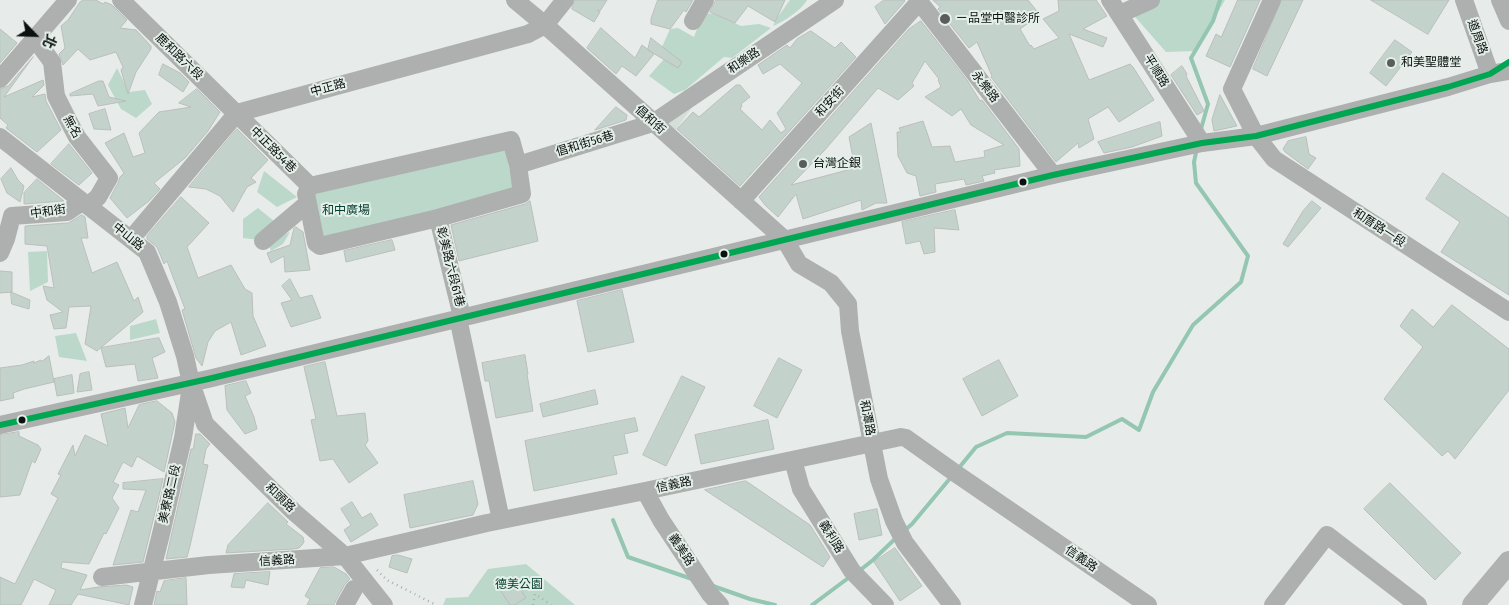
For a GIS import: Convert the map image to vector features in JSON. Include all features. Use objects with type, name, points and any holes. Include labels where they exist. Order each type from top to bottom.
[{"type":"main road","points":[[1473,605],[1509,562]]},
{"type":"street","points":[[0,79],[68,0]]},
{"type":"street","name":"鹿和路六段","points":[[121,0],[237,113]]},
{"type":"street","name":"倡和街","points":[[515,0],[785,240]]},
{"type":"street","name":"中正路","points":[[237,113],[528,34],[545,25],[565,0]]},
{"type":"street","points":[[693,21],[705,0]]},
{"type":"street","name":"和樂路","points":[[653,123],[835,0]]},
{"type":"street","name":"平順路","points":[[1110,0],[1202,143]]},
{"type":"street","points":[[1120,14],[1151,0]]},
{"type":"street","name":"和厝路一段","points":[[1272,0],[1232,89],[1256,136],[1274,159],[1509,312]]},
{"type":"street","name":"道周路","points":[[1464,0],[1490,74]]},
{"type":"street","points":[[1500,0],[1509,21]]},
{"type":"street","name":"永樂路","points":[[918,1],[1053,175]]},
{"type":"street","name":"和安街","points":[[741,201],[918,1]]},
{"type":"street","name":"無名","points":[[35,38],[52,62],[56,96],[74,131],[108,178],[98,197],[85,204]]},
{"type":"street","points":[[1490,74],[1509,62]]},
{"type":"street","points":[[0,425],[191,383],[1053,175],[1202,143],[1256,136],[1448,87],[1490,74],[1509,71]]},
{"type":"street","points":[[132,239],[237,113]]},
{"type":"street","name":"中正路54巷","points":[[237,113],[309,195]]},
{"type":"street","name":"倡和街56巷","points":[[518,165],[653,123]]},
{"type":"street","name":"中山路","points":[[0,137],[147,252],[168,302],[185,356],[191,383]]},
{"type":"street","points":[[263,241],[309,195],[511,140],[518,165],[522,194],[438,218],[320,246],[316,243],[309,195]]},
{"type":"street","name":"中和街","points":[[0,253],[12,216],[68,212],[85,204]]},
{"type":"street","name":"彰美路六段61巷","points":[[438,218],[501,520]]},
{"type":"street","name":"和潭路","points":[[785,240],[799,264],[831,283],[848,304],[850,331],[879,479],[894,521],[905,543],[952,605]]},
{"type":"street","name":"和頭路","points":[[191,383],[205,424],[294,512],[345,556],[384,605]]},
{"type":"street","name":"美寮路二段","points":[[143,605],[183,438],[191,383]]},
{"type":"street","name":"信義路","points":[[102,578],[209,565],[345,556],[501,520],[901,437],[906,438],[1148,605]]},
{"type":"street","name":"義利路","points":[[793,460],[801,489],[852,571],[885,605]]},
{"type":"street","name":"義美路","points":[[645,491],[661,520],[720,605]]},
{"type":"street","points":[[1273,605],[1327,535],[1418,605]]},
{"type":"street","points":[[346,605],[354,589]]},
{"type":"path","points":[[376,569],[387,580],[436,605]]},
{"type":"path","points":[[534,605],[535,594],[551,605]]},
{"type":"shaded area","points":[[686,106],[691,109],[675,131],[670,133],[667,122]]},
{"type":"green space","points":[[790,0],[807,0],[792,15],[773,26],[777,18]]},
{"type":"green space","points":[[1153,0],[1225,0],[1195,51],[1166,52],[1129,10]]},
{"type":"green space","points":[[704,13],[715,14],[741,26],[759,24],[771,28],[732,58],[724,57],[685,90],[674,94],[649,76],[664,59],[662,47],[670,29],[678,28],[694,37]]},
{"type":"green space","points":[[117,68],[129,92],[145,90],[152,104],[136,118],[121,109],[108,85]]},
{"type":"green space","name":"和中廣場","points":[[505,146],[514,194],[324,244],[311,192]]},
{"type":"green space","points":[[264,171],[297,197],[277,207],[257,192]]},
{"type":"green space","points":[[258,208],[274,221],[259,240],[243,238],[243,219]]},
{"type":"green space","points":[[290,232],[283,244],[271,251],[268,241]]},
{"type":"green space","points":[[47,251],[48,282],[30,291],[28,252]]},
{"type":"green space","points":[[156,319],[160,333],[130,340],[130,326]]},
{"type":"green space","points":[[76,333],[87,361],[59,357],[55,336]]},
{"type":"green space","name":"德美公園","points":[[526,564],[575,605],[443,605],[446,598],[468,597],[488,569]]},
{"type":"building","points":[[96,0],[103,4],[105,2],[112,5],[127,20],[120,28],[136,30],[151,46],[136,72],[128,94],[121,70],[123,67],[116,52],[90,60],[78,49],[63,65],[59,54],[65,48],[61,26],[68,20],[80,2]]},
{"type":"building","points":[[575,0],[607,0],[600,11],[597,10],[600,12],[594,22],[572,9]]},
{"type":"building","points":[[658,0],[693,0],[686,12],[684,10],[670,29],[651,24]]},
{"type":"building","points":[[716,0],[785,0],[775,22],[748,6],[735,23],[710,12]]},
{"type":"building","points":[[884,0],[905,1],[885,24],[875,7]]},
{"type":"building","points":[[933,0],[1028,0],[1040,15],[1020,29],[1030,46],[1034,49],[1059,38],[1043,19],[1059,11],[1058,0],[1096,0],[1107,16],[1083,29],[1107,38],[1103,47],[1069,34],[1089,80],[1130,64],[1154,100],[1119,122],[1108,107],[1088,119],[1094,139],[1079,148],[1078,143],[1056,162],[991,77],[977,42],[969,48]]},
{"type":"building","points":[[1238,0],[1260,0],[1230,67],[1206,56],[1216,34],[1221,37]]},
{"type":"building","points":[[1282,0],[1303,0],[1267,76],[1253,69]]},
{"type":"building","points":[[1371,0],[1449,0],[1428,34]]},
{"type":"building","points":[[921,21],[967,80],[980,101],[982,100],[1019,149],[1020,166],[994,170],[995,173],[982,176],[984,181],[966,185],[964,179],[935,184],[936,192],[920,196],[916,176],[907,173],[898,156],[897,132],[901,132],[899,128],[923,121],[932,147],[950,146],[955,162],[985,157],[984,151],[1004,145],[971,125],[961,109],[952,116],[925,97],[941,87],[939,79],[925,61],[912,83],[914,86],[898,100],[878,88],[824,151],[791,185],[855,168],[849,137],[871,123],[887,203],[876,203],[862,210],[861,200],[803,219],[796,194],[778,217],[759,197],[909,29]]},
{"type":"building","points":[[601,28],[635,58],[642,45],[654,54],[636,76],[622,66],[616,74],[587,48]]},
{"type":"building","points":[[0,29],[17,43],[0,63]]},
{"type":"building","points":[[811,31],[835,48],[841,42],[856,57],[740,186],[677,129],[693,112],[699,117],[736,85],[740,85],[750,97],[741,104],[740,109],[762,130],[770,120],[781,133],[786,129],[777,113],[802,83],[780,64],[763,74],[758,65],[787,45],[790,48],[797,39]]},
{"type":"building","points":[[651,38],[682,62],[678,68],[648,50]]},
{"type":"building","name":"和美聖體堂","points":[[1395,40],[1412,52],[1386,86],[1370,73]]},
{"type":"building","points":[[33,57],[4,97],[43,80],[44,85],[32,97],[45,94],[46,101],[61,130],[37,152],[6,128],[8,125],[0,118],[0,89],[8,86]]},
{"type":"building","points":[[163,64],[180,73],[189,82],[183,92],[159,75]]},
{"type":"building","points":[[1182,66],[1204,111],[1197,115],[1171,75]]},
{"type":"building","points":[[103,81],[109,97],[126,101],[98,106],[93,94],[70,96],[70,94]]},
{"type":"building","points":[[197,89],[220,112],[208,131],[185,158],[154,183],[160,189],[149,201],[127,218],[110,198],[120,177],[124,173],[105,143],[124,133],[133,157],[145,153],[139,133],[159,112],[191,107],[179,103]]},
{"type":"building","points":[[1220,95],[1237,126],[1214,131],[1212,120]]},
{"type":"building","points":[[616,107],[627,115],[626,120],[595,130]]},
{"type":"building","points":[[105,109],[111,130],[94,129],[89,114]]},
{"type":"building","points":[[1160,122],[1162,136],[1132,147],[1104,153],[1098,142]]},
{"type":"building","points":[[237,129],[268,160],[251,178],[256,182],[247,187],[233,212],[220,196],[206,189],[189,187]]},
{"type":"building","points":[[1306,137],[1309,154],[1316,158],[1308,169],[1283,149],[1288,141]]},
{"type":"building","points":[[69,144],[92,173],[79,185],[51,164]]},
{"type":"building","points":[[11,168],[24,186],[20,202],[7,193],[1,179]]},
{"type":"building","points":[[1443,173],[1509,218],[1509,295],[1441,252],[1460,222],[1426,199]]},
{"type":"building","points":[[37,179],[64,201],[24,204],[24,193]]},
{"type":"building","points":[[181,197],[209,223],[187,247],[198,278],[231,265],[245,289],[252,293],[253,316],[266,346],[241,355],[231,322],[215,331],[208,342],[202,366],[196,358],[182,310],[185,309],[167,261],[164,264],[157,247],[147,239],[147,236]]},
{"type":"building","points":[[530,201],[538,241],[459,261],[451,225]]},
{"type":"building","points":[[1312,201],[1321,208],[1288,247],[1283,244],[1303,211]]},
{"type":"building","points":[[955,210],[959,230],[934,228],[935,252],[924,254],[920,241],[906,244],[902,222]]},
{"type":"building","points":[[82,215],[85,217],[88,238],[81,238],[92,273],[117,262],[134,301],[138,297],[143,312],[97,351],[85,344],[91,306],[69,307],[66,328],[54,329],[50,315],[63,312],[47,300],[43,286],[54,288],[47,246],[25,244],[25,226],[68,223]]},
{"type":"building","points":[[296,227],[303,232],[310,270],[285,272],[284,256],[271,263],[267,253],[290,245],[294,228]]},
{"type":"building","points":[[392,240],[395,250],[346,262],[344,251]]},
{"type":"building","points":[[0,271],[12,272],[12,292],[0,293]]},
{"type":"building","points":[[290,279],[300,298],[312,295],[321,318],[291,327],[281,303],[292,300],[282,286]]},
{"type":"building","points":[[622,290],[634,342],[588,352],[577,301]]},
{"type":"building","points":[[11,292],[30,300],[29,309],[12,304]]},
{"type":"building","points":[[1452,305],[1509,349],[1509,390],[1455,459],[1448,451],[1442,456],[1384,399],[1423,347],[1400,326],[1412,309],[1433,327]]},
{"type":"building","points":[[159,338],[165,352],[152,358],[158,378],[138,381],[135,364],[106,367],[101,348]]},
{"type":"building","points":[[525,355],[533,411],[496,418],[489,381],[485,381],[482,363]]},
{"type":"building","points":[[49,356],[54,382],[24,389],[13,393],[14,398],[0,401],[0,368],[34,361],[34,363],[42,361]]},
{"type":"building","points":[[779,358],[802,370],[777,418],[754,406]]},
{"type":"building","points":[[999,360],[1018,396],[982,416],[963,379]]},
{"type":"building","points":[[325,362],[337,416],[365,413],[368,441],[365,445],[378,463],[349,483],[333,459],[320,461],[311,420],[316,419],[304,367]]},
{"type":"building","points":[[89,372],[92,390],[77,392],[80,374]]},
{"type":"building","points":[[72,375],[74,393],[57,396],[54,379]]},
{"type":"building","points":[[682,376],[705,387],[666,466],[643,455]]},
{"type":"building","points":[[246,381],[251,393],[245,396],[257,429],[245,434],[227,410],[225,386]]},
{"type":"building","points":[[595,390],[598,404],[543,417],[540,404]]},
{"type":"building","points":[[157,401],[172,413],[175,422],[164,472],[137,456],[132,467],[123,462],[113,482],[119,485],[112,498],[119,508],[89,564],[62,562],[61,568],[87,575],[80,590],[126,585],[133,587],[129,605],[78,594],[71,605],[49,605],[56,590],[34,579],[21,605],[0,605],[0,577],[15,584],[58,498],[51,494],[61,475],[58,474],[73,445],[75,456],[85,435],[108,446],[101,414],[125,408],[128,428],[139,405]]},
{"type":"building","points":[[635,418],[638,431],[624,434],[628,453],[613,456],[617,474],[534,491],[525,441]]},
{"type":"building","points":[[768,420],[774,449],[701,464],[695,435]]},
{"type":"building","points":[[19,432],[19,436],[38,445],[41,449],[35,463],[32,461],[20,495],[0,497],[0,435]]},
{"type":"building","points":[[196,434],[200,434],[210,444],[206,449],[203,464],[208,465],[190,546],[187,557],[166,559],[191,449],[193,449]]},
{"type":"building","points":[[163,479],[143,562],[113,565],[131,510],[138,512],[146,490],[123,489],[123,483]]},
{"type":"building","points":[[473,481],[478,504],[473,515],[410,528],[404,495]]},
{"type":"building","points":[[746,481],[810,525],[830,557],[823,567],[705,490]]},
{"type":"building","points":[[1390,483],[1461,553],[1435,580],[1364,509]]},
{"type":"building","points":[[352,502],[362,518],[371,513],[378,525],[351,542],[344,530],[351,525],[341,509]]},
{"type":"building","points":[[268,503],[288,522],[286,524],[303,537],[304,542],[302,545],[299,548],[293,549],[226,553],[228,545]]},
{"type":"building","points":[[877,509],[882,535],[859,540],[854,514]]},
{"type":"building","points":[[895,548],[922,586],[900,601],[874,562]]},
{"type":"building","points":[[398,555],[412,559],[407,573],[389,567],[392,556]]},
{"type":"building","points":[[334,567],[346,574],[350,579],[345,584],[334,605],[307,605],[310,599],[305,596],[320,568]]},
{"type":"building","points":[[270,572],[268,585],[246,580],[244,588],[231,587],[234,574]]},
{"type":"building","points":[[186,578],[187,605],[154,605],[157,591],[160,592],[164,581]]},
{"type":"building","points":[[516,582],[526,598],[514,605],[510,605],[501,591]]},
{"type":"waterway","points":[[1201,129],[1208,104],[1191,58],[1213,21],[1220,0]]},
{"type":"waterway","points":[[958,469],[976,447],[1007,433],[1086,437],[1122,419],[1139,430],[1153,392],[1193,325],[1241,282],[1248,256],[1196,183],[1194,162],[1197,148]]},
{"type":"waterway","points":[[904,531],[952,476]]},
{"type":"waterway","points":[[613,520],[628,557],[692,579]]},
{"type":"waterway","points":[[859,571],[897,537]]},
{"type":"waterway","points":[[812,605],[851,576]]},
{"type":"waterway","points":[[713,586],[750,599],[775,605]]},
{"type":"transit line","points":[[0,425],[208,379],[1053,175],[1202,143],[1256,136],[1448,87],[1490,74],[1509,62]]},
{"type":"place","name":"ㄧ品堂中醫診所","points":[[945,19]]},
{"type":"place","name":"和美聖體堂","points":[[1391,63]]},
{"type":"place","name":"台灣企銀","points":[[803,164]]}]
